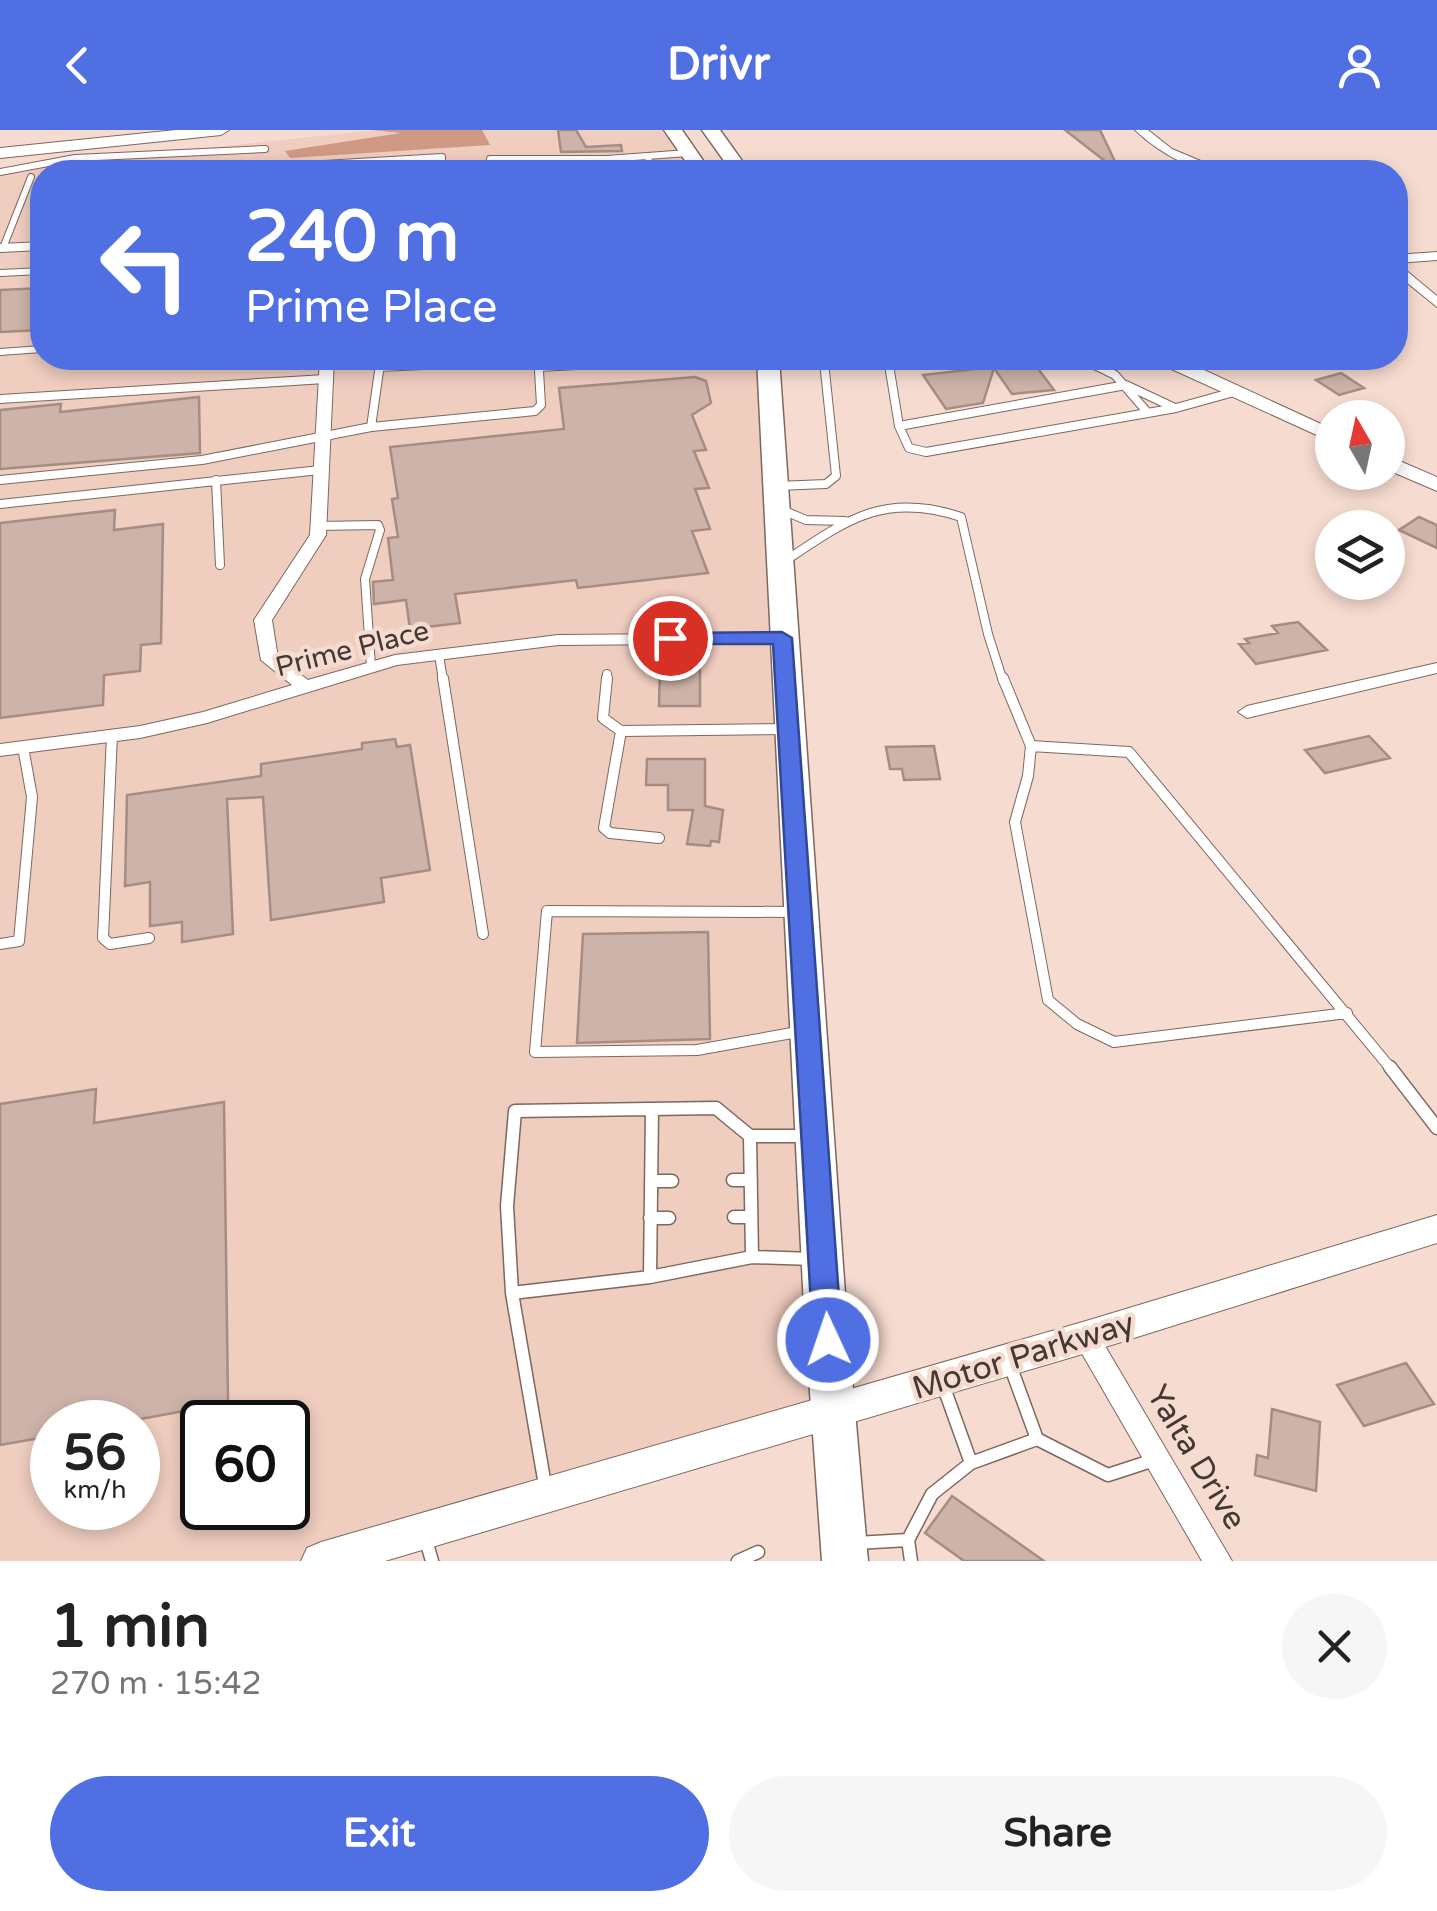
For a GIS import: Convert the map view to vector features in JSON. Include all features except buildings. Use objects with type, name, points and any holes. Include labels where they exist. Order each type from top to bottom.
[{"type":"main road","points":[[0,154],[220,130]]},
{"type":"main road","points":[[673,130],[693,160]]},
{"type":"main road","points":[[673,130],[701,160]]},
{"type":"main road","points":[[711,130],[734,160]]},
{"type":"main road","points":[[769,370],[782,638],[845,1553]]},
{"type":"main road","points":[[1188,370],[1315,428]]},
{"type":"main road","points":[[1405,470],[1437,485]]},
{"type":"main road","name":"Motor Parkway","points":[[320,1561],[428,1546],[547,1494],[1086,1337],[1437,1229]]},
{"type":"street","points":[[1141,130],[1168,151],[1190,160]]},
{"type":"street","points":[[2,248],[30,247]]},
{"type":"street","points":[[1408,258],[1437,256]]},
{"type":"street","points":[[1408,277],[1437,303]]},
{"type":"street","points":[[303,685],[270,660],[263,620],[318,535],[326,370]]},
{"type":"street","name":"Prime Place","points":[[0,750],[112,736],[207,718],[371,666],[440,654],[558,640],[782,638]]},
{"type":"street","points":[[1247,712],[1437,668]]},
{"type":"street","name":"Yalta Drive","points":[[1086,1337],[1218,1561]]},
{"type":"lane","points":[[64,160],[266,149]]},
{"type":"lane","points":[[598,160],[688,153]]},
{"type":"lane","points":[[490,159],[504,160]]},
{"type":"lane","points":[[404,160],[442,160]]},
{"type":"lane","points":[[0,172],[30,166]]},
{"type":"lane","points":[[2,248],[30,176]]},
{"type":"lane","points":[[0,274],[30,272]]},
{"type":"lane","points":[[0,352],[30,351]]},
{"type":"lane","points":[[370,427],[379,370]]},
{"type":"lane","points":[[0,480],[202,460],[370,427],[535,411],[541,405],[540,370]]},
{"type":"lane","points":[[777,497],[826,484],[836,476],[825,370]]},
{"type":"lane","points":[[890,370],[899,426],[909,448],[926,452],[1176,408],[1234,392]]},
{"type":"lane","points":[[1104,370],[1126,385],[1148,413]]},
{"type":"lane","points":[[0,399],[325,379]]},
{"type":"lane","points":[[899,426],[1126,385],[1176,408]]},
{"type":"lane","points":[[0,504],[320,470]]},
{"type":"lane","points":[[216,480],[220,565]]},
{"type":"lane","points":[[777,497],[806,520],[846,521]]},
{"type":"lane","points":[[779,565],[846,521],[886,506],[929,503],[961,517],[988,634],[1011,704],[1031,746],[1028,776],[1015,822],[1048,1000],[1078,1024],[1114,1042],[1347,1012]]},
{"type":"lane","points":[[318,526],[378,525],[380,530],[365,579],[371,666]]},
{"type":"lane","points":[[440,654],[483,934]]},
{"type":"lane","points":[[607,674],[602,718],[620,731],[788,728]]},
{"type":"lane","points":[[620,731],[604,828],[610,833],[659,838]]},
{"type":"lane","points":[[112,736],[103,938],[110,944],[149,938]]},
{"type":"lane","points":[[1031,746],[1130,752],[1347,1012],[1437,1128]]},
{"type":"lane","points":[[0,944],[20,940],[32,797],[23,747]]},
{"type":"lane","points":[[800,912],[547,911],[535,1052],[697,1050],[808,1030]]},
{"type":"lane","points":[[547,1494],[512,1293],[507,1206],[515,1111],[716,1108],[750,1136],[816,1137]]},
{"type":"lane","points":[[650,1276],[652,1109]]},
{"type":"lane","points":[[750,1136],[752,1256]]},
{"type":"lane","points":[[733,1180],[751,1180]]},
{"type":"lane","points":[[651,1181],[672,1181]]},
{"type":"lane","points":[[734,1218],[751,1217]]},
{"type":"lane","points":[[650,1218],[669,1218]]},
{"type":"lane","points":[[512,1293],[650,1276],[752,1256],[823,1260]]},
{"type":"lane","points":[[1008,1360],[1037,1439],[1108,1475],[1158,1458]]},
{"type":"lane","points":[[941,1380],[971,1462]]},
{"type":"lane","points":[[912,1561],[908,1540],[932,1494],[971,1462],[1037,1439]]},
{"type":"lane","points":[[845,1553],[908,1540]]},
{"type":"lane","points":[[738,1561],[758,1552]]},
{"type":"shaded area","points":[[372,130],[482,130],[490,145],[290,158],[285,151],[401,133]]},
{"type":"shaded area","points":[[376,130],[661,130],[687,160],[94,160]]},
{"type":"shaded area","points":[[30,167],[30,370],[764,370],[828,1416],[328,1561],[0,1561],[0,170]]},
{"type":"route","points":[[670,638],[782,638],[828,1340]]}]
